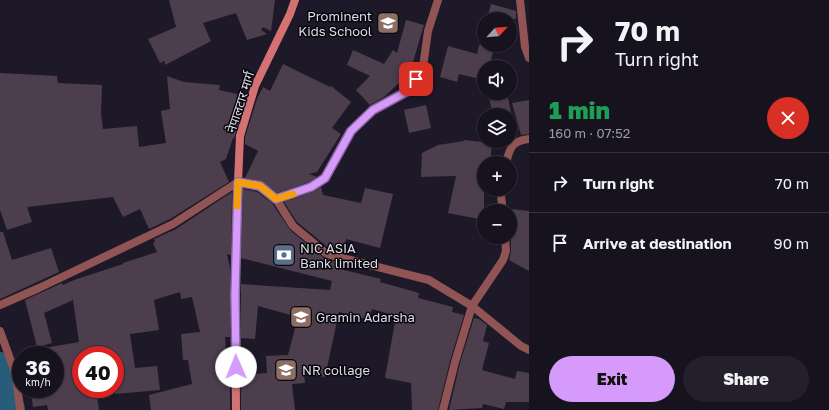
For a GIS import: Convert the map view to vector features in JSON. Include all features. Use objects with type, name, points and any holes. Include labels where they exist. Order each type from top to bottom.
[{"type":"street","name":"नेपालटार मार्ग","points":[[236,410],[235,295],[240,136],[255,86],[290,14],[295,0]]},
{"type":"street","points":[[276,199],[311,187],[325,178],[351,131],[373,110],[408,91],[423,67],[428,31],[438,0]]},
{"type":"street","points":[[520,0],[525,47],[529,58]]},
{"type":"street","points":[[508,156],[512,145],[519,140],[529,139]]},
{"type":"street","points":[[0,305],[173,224],[238,182],[260,186],[276,199],[293,226],[327,254],[429,280],[472,306],[529,350]]},
{"type":"street","points":[[443,410],[455,362],[472,306],[503,260],[506,251],[506,244]]},
{"type":"street","points":[[0,331],[16,375],[20,410]]},
{"type":"building","points":[[169,0],[275,0],[271,31],[263,27],[261,30],[267,34],[247,40],[236,13],[203,23],[211,41],[165,65],[165,61],[160,63],[148,39],[176,27]]},
{"type":"building","points":[[491,4],[516,11],[516,12],[489,12]]},
{"type":"building","points":[[406,20],[424,25],[413,62],[416,64],[402,88],[400,89],[399,83],[384,97],[370,105],[356,90],[370,76],[347,65],[353,50],[384,64],[393,50],[397,53]]},
{"type":"building","points":[[448,46],[477,54],[477,52],[493,52],[491,60],[477,60],[477,78],[459,74],[457,82],[440,77]]},
{"type":"building","points":[[283,64],[330,87],[331,86],[351,102],[332,128],[341,134],[317,172],[309,174],[317,177],[309,182],[277,193],[262,182],[245,178],[258,151],[245,144],[245,137],[257,99],[263,87],[270,91]]},
{"type":"building","points":[[0,73],[57,76],[58,83],[102,85],[101,114],[103,129],[137,126],[139,147],[166,143],[161,111],[170,109],[167,76],[184,82],[220,85],[219,90],[246,96],[234,139],[233,138],[226,159],[220,162],[229,182],[170,219],[149,229],[140,209],[123,217],[113,197],[27,207],[32,222],[7,230],[0,210]]},
{"type":"building","points":[[490,100],[508,100],[510,108],[491,108]]},
{"type":"building","points":[[529,100],[529,134],[521,135],[517,121],[517,108],[513,108],[512,103]]},
{"type":"building","points":[[426,105],[431,128],[409,133],[404,110]]},
{"type":"building","points":[[464,141],[477,141],[477,148],[492,148],[491,156],[477,156],[477,196],[484,196],[484,204],[477,204],[477,219],[448,213],[456,176],[421,177],[422,153],[438,145]]},
{"type":"building","points":[[321,187],[323,195],[361,203],[365,188],[393,194],[380,248],[346,239],[344,253],[330,249],[297,222],[284,202],[313,192]]},
{"type":"building","points":[[243,189],[257,192],[272,203],[290,230],[324,258],[342,263],[340,269],[381,279],[380,282],[419,293],[418,298],[453,307],[452,312],[464,315],[450,361],[438,410],[412,410],[411,383],[385,378],[396,316],[372,309],[369,320],[339,312],[325,377],[304,374],[305,383],[292,384],[295,410],[241,410],[241,375],[267,373],[266,356],[288,355],[298,317],[258,306],[255,339],[241,338],[241,284],[330,290],[332,281],[241,258]]},
{"type":"building","points":[[232,192],[231,255],[227,254],[230,268],[230,337],[225,337],[228,376],[230,376],[230,410],[151,410],[149,395],[192,384],[188,360],[183,360],[181,334],[200,332],[192,297],[181,299],[180,292],[154,300],[159,330],[130,334],[135,368],[157,366],[160,390],[124,393],[124,346],[72,346],[72,398],[97,398],[99,410],[48,410],[47,405],[33,407],[32,398],[64,398],[64,346],[56,346],[79,342],[73,300],[44,313],[52,343],[37,346],[25,300],[62,283],[63,285],[157,252],[153,243],[155,242],[154,239],[176,229]]},
{"type":"building","points":[[517,210],[529,211],[529,271],[509,260],[511,244],[517,244]]},
{"type":"building","points":[[0,232],[3,232],[12,260],[51,248],[59,272],[0,299]]},
{"type":"building","points":[[474,318],[479,319],[487,325],[483,341],[489,343],[482,370],[515,379],[517,371],[529,373],[529,402],[506,402],[504,409],[483,404],[482,408],[449,410],[460,363]]},
{"type":"waterway","points":[[0,367],[10,410]]},
{"type":"slow traffic","points":[[237,206],[238,182],[260,186],[276,199],[293,194]]},
{"type":"place","name":"Prominent Kids School","points":[[388,23]]},
{"type":"place","name":"NIC ASIA Bank limited","points":[[284,255]]},
{"type":"place","name":"Gramin Adarsha","points":[[301,317]]},
{"type":"place","name":"NR collage","points":[[286,370]]},
{"type":"route","points":[[236,367],[235,295],[238,182],[260,186],[276,199],[311,187],[325,178],[351,131],[373,110],[408,91],[416,79]]}]
